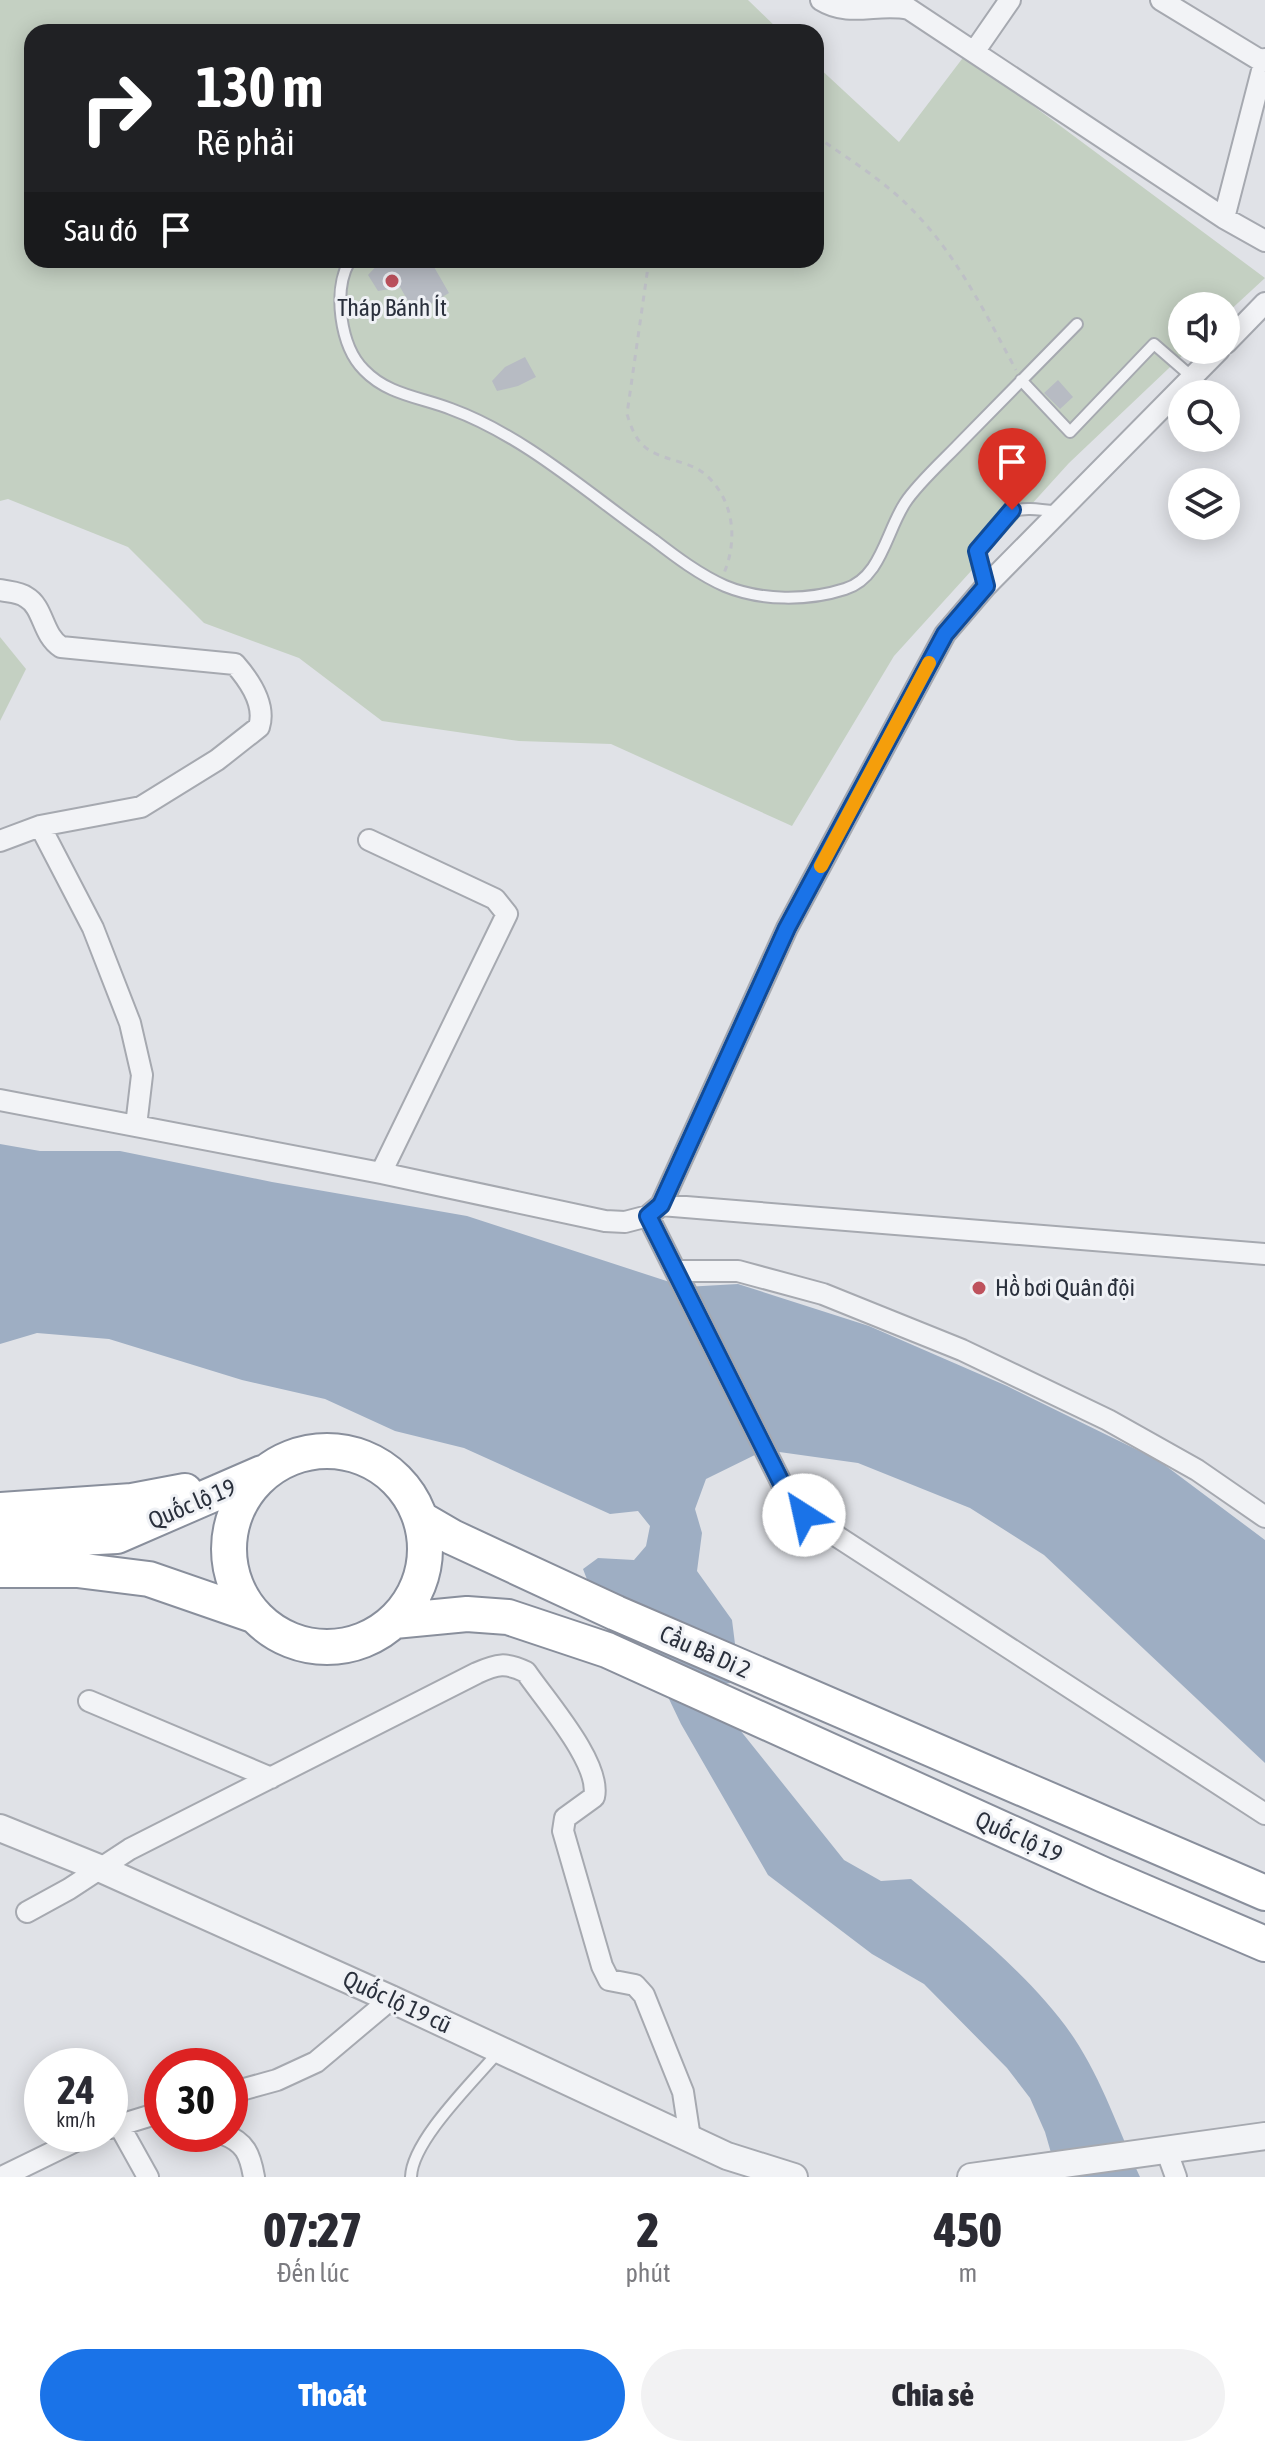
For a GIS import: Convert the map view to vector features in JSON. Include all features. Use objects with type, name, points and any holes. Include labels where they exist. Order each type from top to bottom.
[{"type":"highway","points":[[0,1510],[132,1501],[267,1471],[295,1456],[325,1451],[357,1455],[385,1469],[407,1491],[421,1519],[426,1546],[423,1574],[412,1600],[394,1621],[368,1639],[338,1647],[307,1646],[278,1635],[253,1615],[238,1593],[230,1567],[228,1540],[235,1514],[248,1490],[267,1471]]},
{"type":"highway","name":"Quốc lộ 19","points":[[0,1542],[117,1536],[267,1471]]},
{"type":"highway","name":"Cầu Bà Di 2","points":[[421,1519],[452,1537],[616,1613],[795,1692]]},
{"type":"highway","name":"Quốc lộ 19","points":[[117,1536],[253,1615]]},
{"type":"highway","points":[[0,1570],[77,1570],[149,1579],[253,1615]]},
{"type":"highway","name":"Cầu Bà Di 2","points":[[394,1621],[467,1614],[508,1617],[607,1650],[775,1725]]},
{"type":"highway","name":"Quốc lộ 19","points":[[795,1692],[1265,1893]]},
{"type":"highway","name":"Quốc lộ 19","points":[[775,1725],[1090,1869],[1265,1944]]},
{"type":"street","points":[[821,0],[835,8],[851,11],[896,6],[909,9],[1224,218],[1265,241]]},
{"type":"street","points":[[974,52],[1010,0]]},
{"type":"street","points":[[1161,0],[1264,60],[1224,218]]},
{"type":"street","points":[[1240,329],[1265,303]]},
{"type":"street","points":[[1205,364],[986,586],[945,634],[787,928],[654,1211],[681,1279],[765,1450],[787,1494],[804,1515],[1265,1814]]},
{"type":"street","points":[[0,590],[25,595],[32,602],[52,642],[61,647],[235,664],[259,707],[259,727],[217,760],[141,807],[40,826],[0,841]]},
{"type":"street","points":[[40,826],[93,928],[130,1023],[142,1075],[136,1126]]},
{"type":"street","points":[[369,840],[495,899],[507,914],[381,1173]]},
{"type":"street","points":[[0,1100],[381,1173],[605,1221],[625,1222],[654,1211],[1265,1254]]},
{"type":"street","points":[[681,1279],[738,1271],[809,1290],[962,1350],[1108,1420],[1197,1470],[1265,1517]]},
{"type":"street","points":[[27,1912],[130,1849],[489,1668],[500,1664],[511,1665],[526,1672],[586,1759],[595,1780],[594,1797],[565,1818],[563,1831],[602,1966],[609,1980],[635,1985],[644,1995],[683,2092],[690,2138]]},
{"type":"street","points":[[89,1701],[271,1778]]},
{"type":"street","name":"Quốc lộ 19 cũ","points":[[0,1828],[99,1868],[391,1999],[690,2138],[731,2166],[794,2177]]},
{"type":"street","points":[[248,2088],[277,2080],[316,2062],[391,1999]]},
{"type":"street","points":[[971,2177],[1007,2175],[1265,2136]]},
{"type":"street","points":[[128,2147],[148,2177]]},
{"type":"street","points":[[2,2177],[53,2152]]},
{"type":"street","points":[[247,2152],[254,2177]]},
{"type":"street","points":[[1167,2152],[1176,2177]]},
{"type":"lane","points":[[346,268],[341,296],[347,342],[361,368],[379,383],[406,397],[452,409],[519,443],[678,558],[720,583],[762,597],[804,597],[847,589],[874,569],[891,526],[906,500],[1077,324]]},
{"type":"lane","points":[[1021,380],[1070,432],[1154,344],[1192,377]]},
{"type":"lane","points":[[986,586],[977,551],[1012,510],[1025,507],[1059,512]]},
{"type":"lane","points":[[411,2177],[415,2154],[428,2135],[500,2050]]},
{"type":"path","points":[[824,142],[899,196],[930,228],[974,292],[1021,380]]},
{"type":"path","points":[[648,268],[627,414],[632,431],[648,450],[705,475],[725,501],[733,526],[728,562],[720,583]]},
{"type":"green space","points":[[0,0],[748,0],[773,24],[24,24],[24,268],[824,268],[824,72],[899,142],[965,55],[1265,278],[1240,301],[1240,292],[1168,292],[1168,364],[1173,364],[1069,463],[894,656],[792,826],[611,744],[519,741],[382,721],[299,658],[204,623],[128,547],[8,499],[0,501]]},
{"type":"green space","points":[[0,637],[26,669],[0,721]]},
{"type":"water","points":[[0,1144],[40,1151],[120,1151],[272,1182],[467,1216],[685,1287],[738,1284],[869,1326],[1007,1386],[1158,1460],[1265,1540],[1265,1763],[1044,1555],[970,1508],[858,1463],[765,1450],[706,1479],[695,1509],[702,1533],[697,1571],[732,1620],[735,1644],[764,1662],[752,1680],[716,1685],[720,1705],[844,1860],[881,1881],[911,1879],[998,1953],[1040,1995],[1084,2054],[1140,2177],[1058,2177],[1045,2132],[1030,2098],[1007,2068],[924,1984],[872,1954],[768,1875],[681,1724],[648,1655],[636,1608],[611,1591],[588,1582],[583,1569],[598,1558],[634,1560],[646,1546],[650,1526],[638,1511],[610,1514],[464,1448],[395,1431],[325,1399],[242,1380],[109,1339],[37,1333],[0,1344]]},
{"type":"building","points":[[375,268],[435,268],[449,293],[415,313],[400,287],[378,291],[368,275]]},
{"type":"building","points":[[525,357],[536,377],[497,391],[492,381],[505,367]]},
{"type":"building","points":[[1058,380],[1073,397],[1060,409],[1044,393]]},
{"type":"slow traffic","points":[[821,866],[929,663]]},
{"type":"place","name":"Tháp Bánh Ít","points":[[392,281]]},
{"type":"place","name":"Hồ bơi Quân đội","points":[[979,1288]]},
{"type":"route","points":[[804,1515],[787,1494],[648,1216],[661,1205],[787,928],[945,634],[986,586],[977,551],[1012,510]]}]
